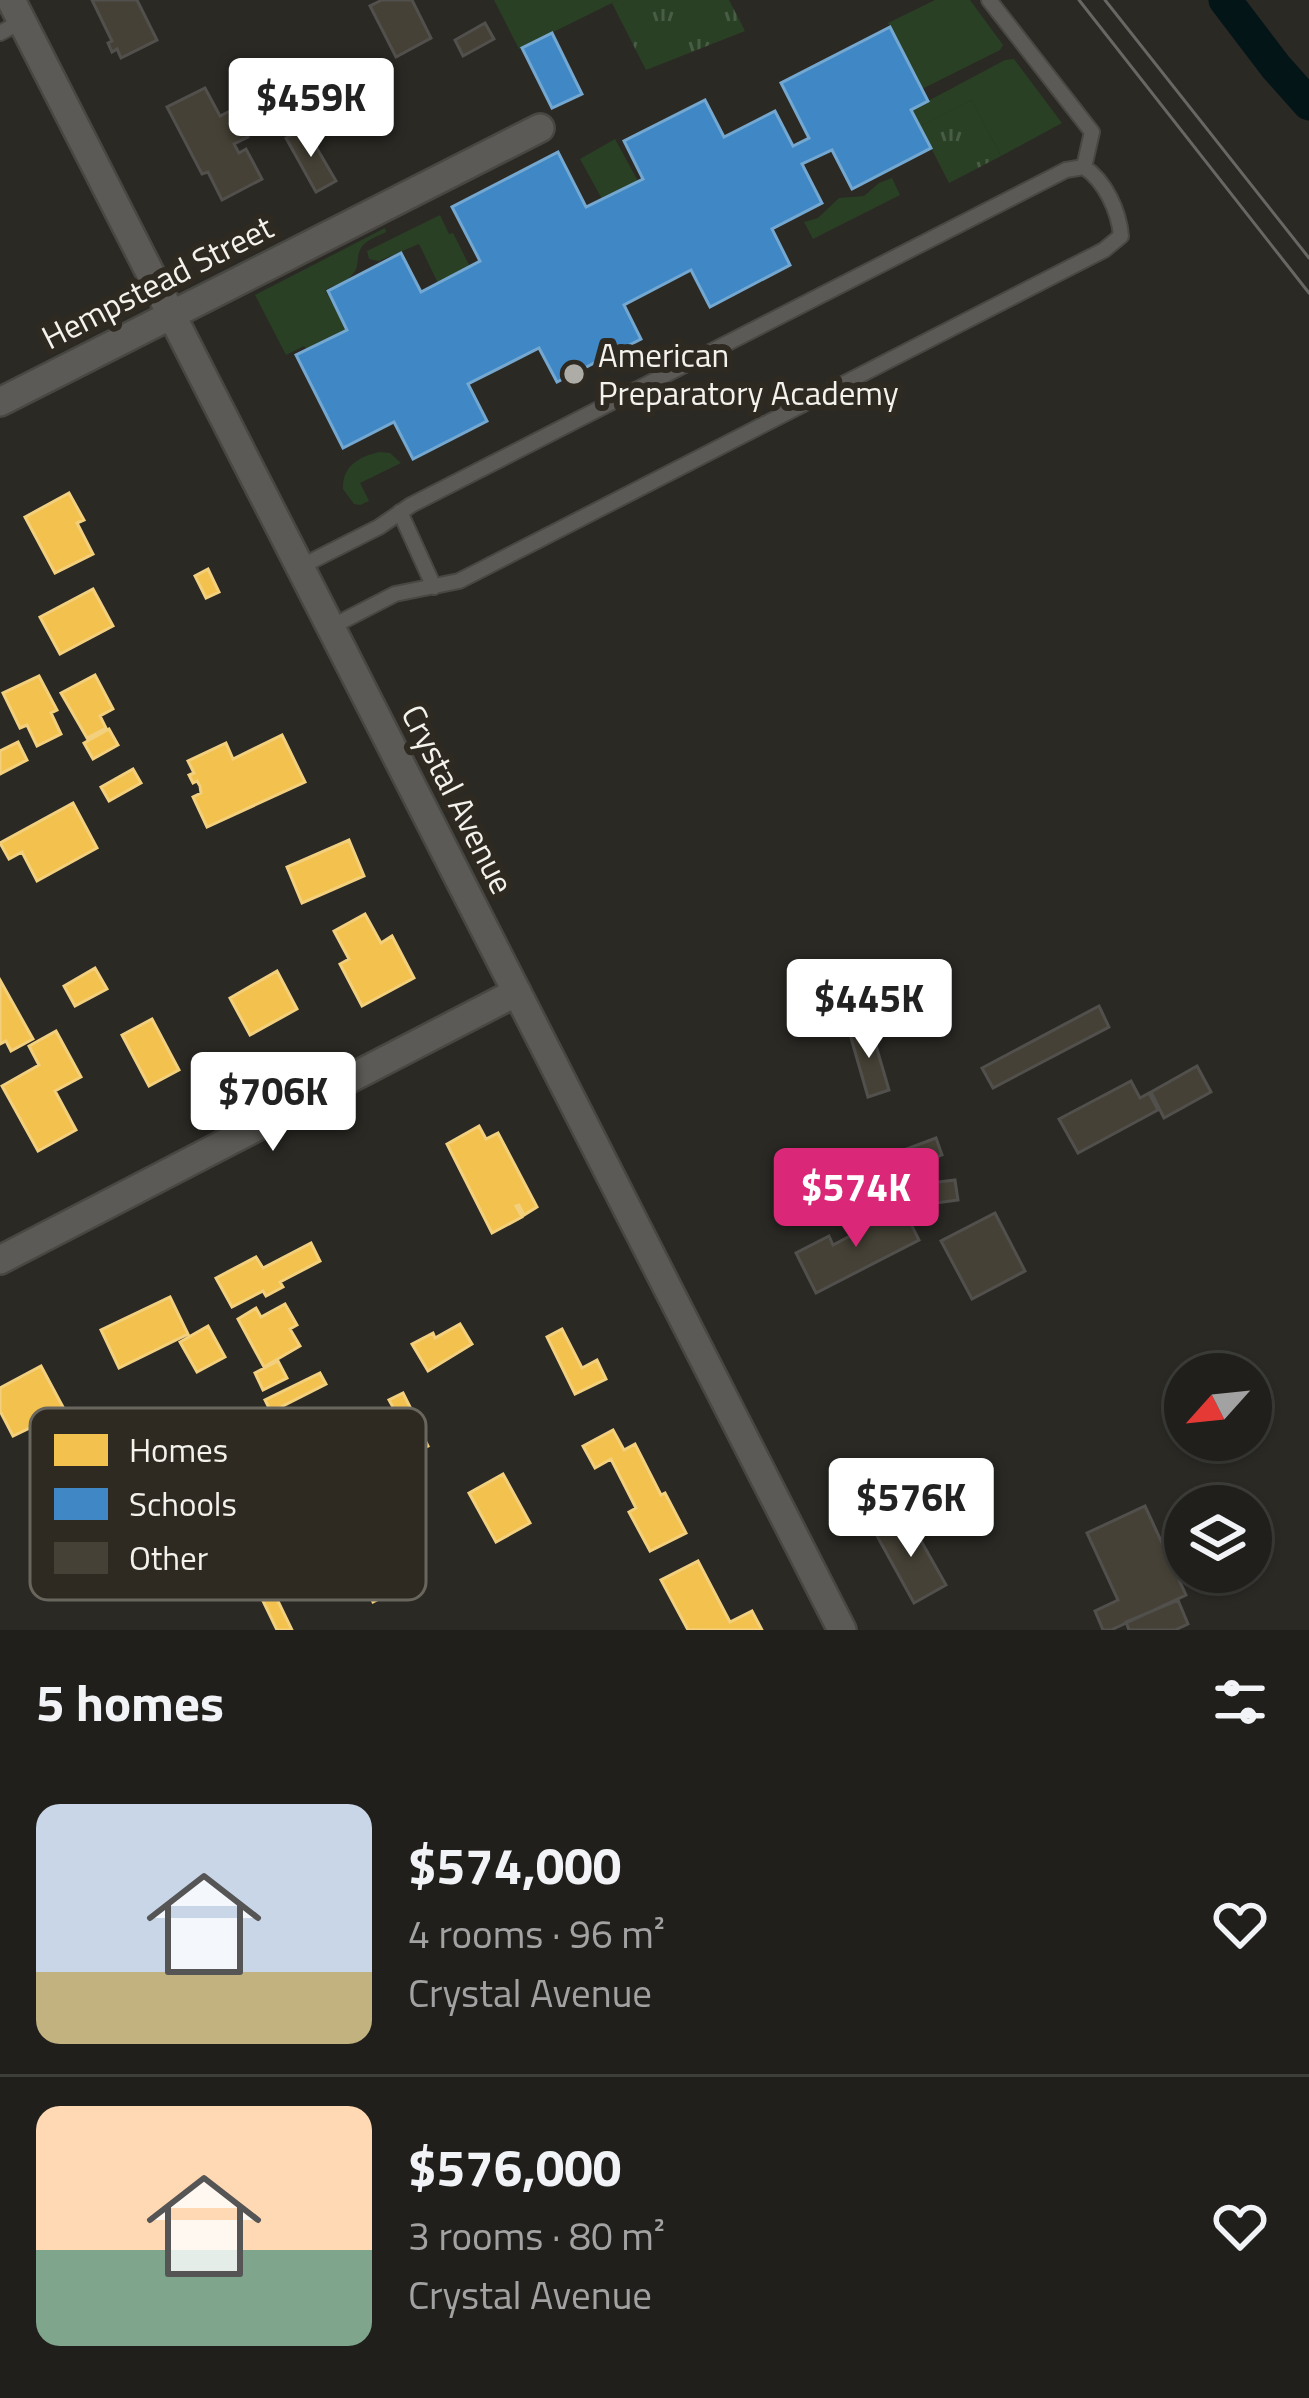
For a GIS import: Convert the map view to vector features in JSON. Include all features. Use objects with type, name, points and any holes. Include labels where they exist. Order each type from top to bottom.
[{"type":"street","name":"Crystal Avenue","points":[[11,18],[172,315],[842,1630]]},
{"type":"street","name":"Hempstead Street","points":[[0,402],[540,128]]},
{"type":"street","points":[[0,1260],[517,992]]},
{"type":"lane","points":[[989,0],[1092,132],[1084,167]]},
{"type":"lane","points":[[300,567],[1066,170],[1084,167],[1098,176],[1120,222],[1121,236],[1105,250],[501,560],[459,580],[395,594],[331,627]]},
{"type":"lane","points":[[400,512],[434,587]]},
{"type":"green space","points":[[494,0],[618,0],[519,49]]},
{"type":"green space","points":[[729,0],[745,31],[646,70],[612,3]]},
{"type":"green space","points":[[935,0],[970,0],[1003,45],[922,89],[888,23]]},
{"type":"green space","points":[[1014,59],[1062,123],[1001,156],[972,100],[920,126],[911,110]]},
{"type":"green space","points":[[972,100],[1001,156],[949,183],[920,126]]},
{"type":"green space","points":[[615,139],[638,181],[602,199],[580,159]]},
{"type":"green space","points":[[892,178],[900,195],[813,239],[804,222],[818,218],[839,198],[864,196]]},
{"type":"green space","points":[[440,215],[470,267],[438,283],[419,244],[379,261],[369,259],[367,251]]},
{"type":"green space","points":[[385,228],[386,232],[363,245],[351,276],[325,290],[347,330],[286,355],[255,295]]},
{"type":"green space","points":[[380,452],[390,453],[401,463],[360,483],[369,501],[354,504],[343,489],[349,468]]},
{"type":"building: Homes","points":[[69,493],[84,520],[77,523],[93,554],[55,573],[25,517]]},
{"type":"building: Homes","points":[[208,569],[219,592],[206,598],[195,576]]},
{"type":"building: Homes","points":[[93,589],[113,626],[60,654],[40,617]]},
{"type":"building: Homes","points":[[95,675],[113,709],[100,716],[106,728],[87,738],[61,693]]},
{"type":"building: Homes","points":[[39,676],[57,710],[51,713],[61,734],[37,746],[27,725],[20,728],[3,693]]},
{"type":"building: Homes","points":[[109,729],[118,745],[93,759],[84,743]]},
{"type":"building: Homes","points":[[282,735],[305,782],[207,827],[193,797],[201,793],[189,775],[194,773],[188,761],[226,743],[233,759]]},
{"type":"building: Homes","points":[[18,742],[27,760],[0,774],[0,751]]},
{"type":"building: Homes","points":[[133,769],[141,783],[109,801],[101,787]]},
{"type":"building: Homes","points":[[73,803],[97,848],[37,881],[22,852],[9,859],[0,843]]},
{"type":"building: Homes","points":[[349,840],[364,876],[302,903],[287,867]]},
{"type":"building: Homes","points":[[365,914],[381,943],[392,936],[414,978],[362,1006],[340,964],[349,959],[334,931]]},
{"type":"building: Homes","points":[[95,968],[107,989],[75,1006],[64,986]]},
{"type":"building: Homes","points":[[277,971],[297,1009],[250,1035],[230,998]]},
{"type":"building: Homes","points":[[0,980],[33,1039],[11,1051],[6,1041],[0,1044]]},
{"type":"building: Homes","points":[[152,1019],[179,1070],[149,1086],[122,1035]]},
{"type":"building: Homes","points":[[56,1031],[81,1077],[55,1091],[76,1130],[38,1151],[2,1086],[39,1065],[29,1046]]},
{"type":"building: Homes","points":[[479,1126],[486,1139],[498,1133],[537,1207],[524,1215],[516,1206],[522,1217],[492,1233],[447,1144]]},
{"type":"building: Homes","points":[[311,1243],[320,1261],[280,1282],[283,1287],[266,1296],[263,1291],[232,1307],[216,1278],[256,1257],[263,1268]]},
{"type":"building: Homes","points":[[170,1297],[188,1334],[119,1368],[101,1330]]},
{"type":"building: Homes","points":[[285,1304],[297,1325],[290,1329],[300,1346],[264,1367],[238,1319],[256,1308],[261,1317]]},
{"type":"building: Homes","points":[[460,1324],[472,1344],[428,1371],[412,1344]]},
{"type":"building: Homes","points":[[208,1326],[225,1357],[197,1372],[180,1342]]},
{"type":"building: Homes","points":[[562,1329],[582,1368],[597,1360],[606,1379],[575,1394],[547,1337]]},
{"type":"building: Homes","points":[[278,1361],[287,1378],[263,1390],[255,1373]]},
{"type":"building: Homes","points":[[41,1366],[63,1408],[30,1408],[30,1428],[13,1436],[0,1411],[0,1388]]},
{"type":"building: Homes","points":[[320,1373],[326,1384],[279,1408],[269,1408],[265,1400]]},
{"type":"building: Homes","points":[[403,1393],[410,1408],[393,1408],[389,1400]]},
{"type":"building: Homes","points":[[613,1430],[624,1450],[635,1444],[686,1533],[650,1551],[629,1512],[636,1508],[611,1459],[595,1468],[583,1446]]},
{"type":"building: Homes","points":[[503,1474],[530,1523],[496,1542],[469,1493]]},
{"type":"building: Homes","points":[[698,1561],[730,1622],[752,1611],[762,1630],[688,1630],[661,1580]]},
{"type":"building: Homes","points":[[262,1600],[277,1600],[292,1630],[277,1630]]},
{"type":"building: Schools","name":"American Preparatory Academy","points":[[890,27],[928,101],[911,110],[931,148],[852,189],[832,150],[802,164],[822,203],[772,229],[790,265],[710,307],[691,270],[624,305],[641,339],[557,382],[539,348],[468,384],[487,421],[413,459],[394,422],[343,448],[296,355],[347,330],[328,291],[401,253],[421,292],[480,261],[452,207],[558,152],[586,207],[643,179],[624,141],[705,100],[724,137],[775,111],[793,146],[809,138],[781,83]]},
{"type":"building: Schools","points":[[552,33],[582,94],[552,108],[522,48]]},
{"type":"building: Other","points":[[92,0],[137,0],[157,40],[121,58],[117,49],[112,52],[108,43],[112,41]]},
{"type":"building: Other","points":[[382,0],[412,0],[431,38],[396,57],[370,6]]},
{"type":"building: Other","points":[[485,23],[494,39],[463,56],[455,40]]},
{"type":"building: Other","points":[[205,88],[220,116],[234,109],[248,137],[234,144],[239,153],[246,149],[262,179],[222,200],[208,172],[202,174],[167,107]]},
{"type":"building: Other","points":[[305,128],[336,181],[316,192],[286,138]]},
{"type":"building: Other","points":[[1099,1006],[1109,1027],[993,1088],[982,1068]]},
{"type":"building: Other","points":[[870,1025],[889,1090],[868,1097],[849,1031]]},
{"type":"building: Other","points":[[1197,1066],[1211,1092],[1164,1118],[1151,1092]]},
{"type":"building: Other","points":[[1131,1081],[1140,1098],[1149,1093],[1158,1110],[1078,1153],[1059,1119]]},
{"type":"building: Other","points":[[936,1138],[942,1155],[849,1191],[842,1173]]},
{"type":"building: Other","points":[[955,1180],[958,1200],[861,1213],[859,1192]]},
{"type":"building: Other","points":[[903,1208],[919,1240],[816,1293],[796,1253],[829,1236],[833,1245]]},
{"type":"building: Other","points":[[995,1213],[1025,1271],[972,1299],[941,1241]]},
{"type":"building: Other","points":[[1145,1506],[1164,1547],[1164,1593],[1186,1595],[1103,1630],[1095,1611],[1118,1600],[1087,1533]]},
{"type":"building: Other","points":[[907,1516],[946,1585],[914,1603],[876,1534]]},
{"type":"building: Other","points":[[1178,1600],[1188,1624],[1175,1630],[1129,1630],[1126,1622]]},
{"type":"waterway","points":[[1225,0],[1309,104]]},
{"type":"tram line","points":[[1079,0],[1309,293]]},
{"type":"tram line","points":[[1105,0],[1309,258]]},
{"type":"place","name":"American Preparatory Academy","points":[[574,374]]}]
